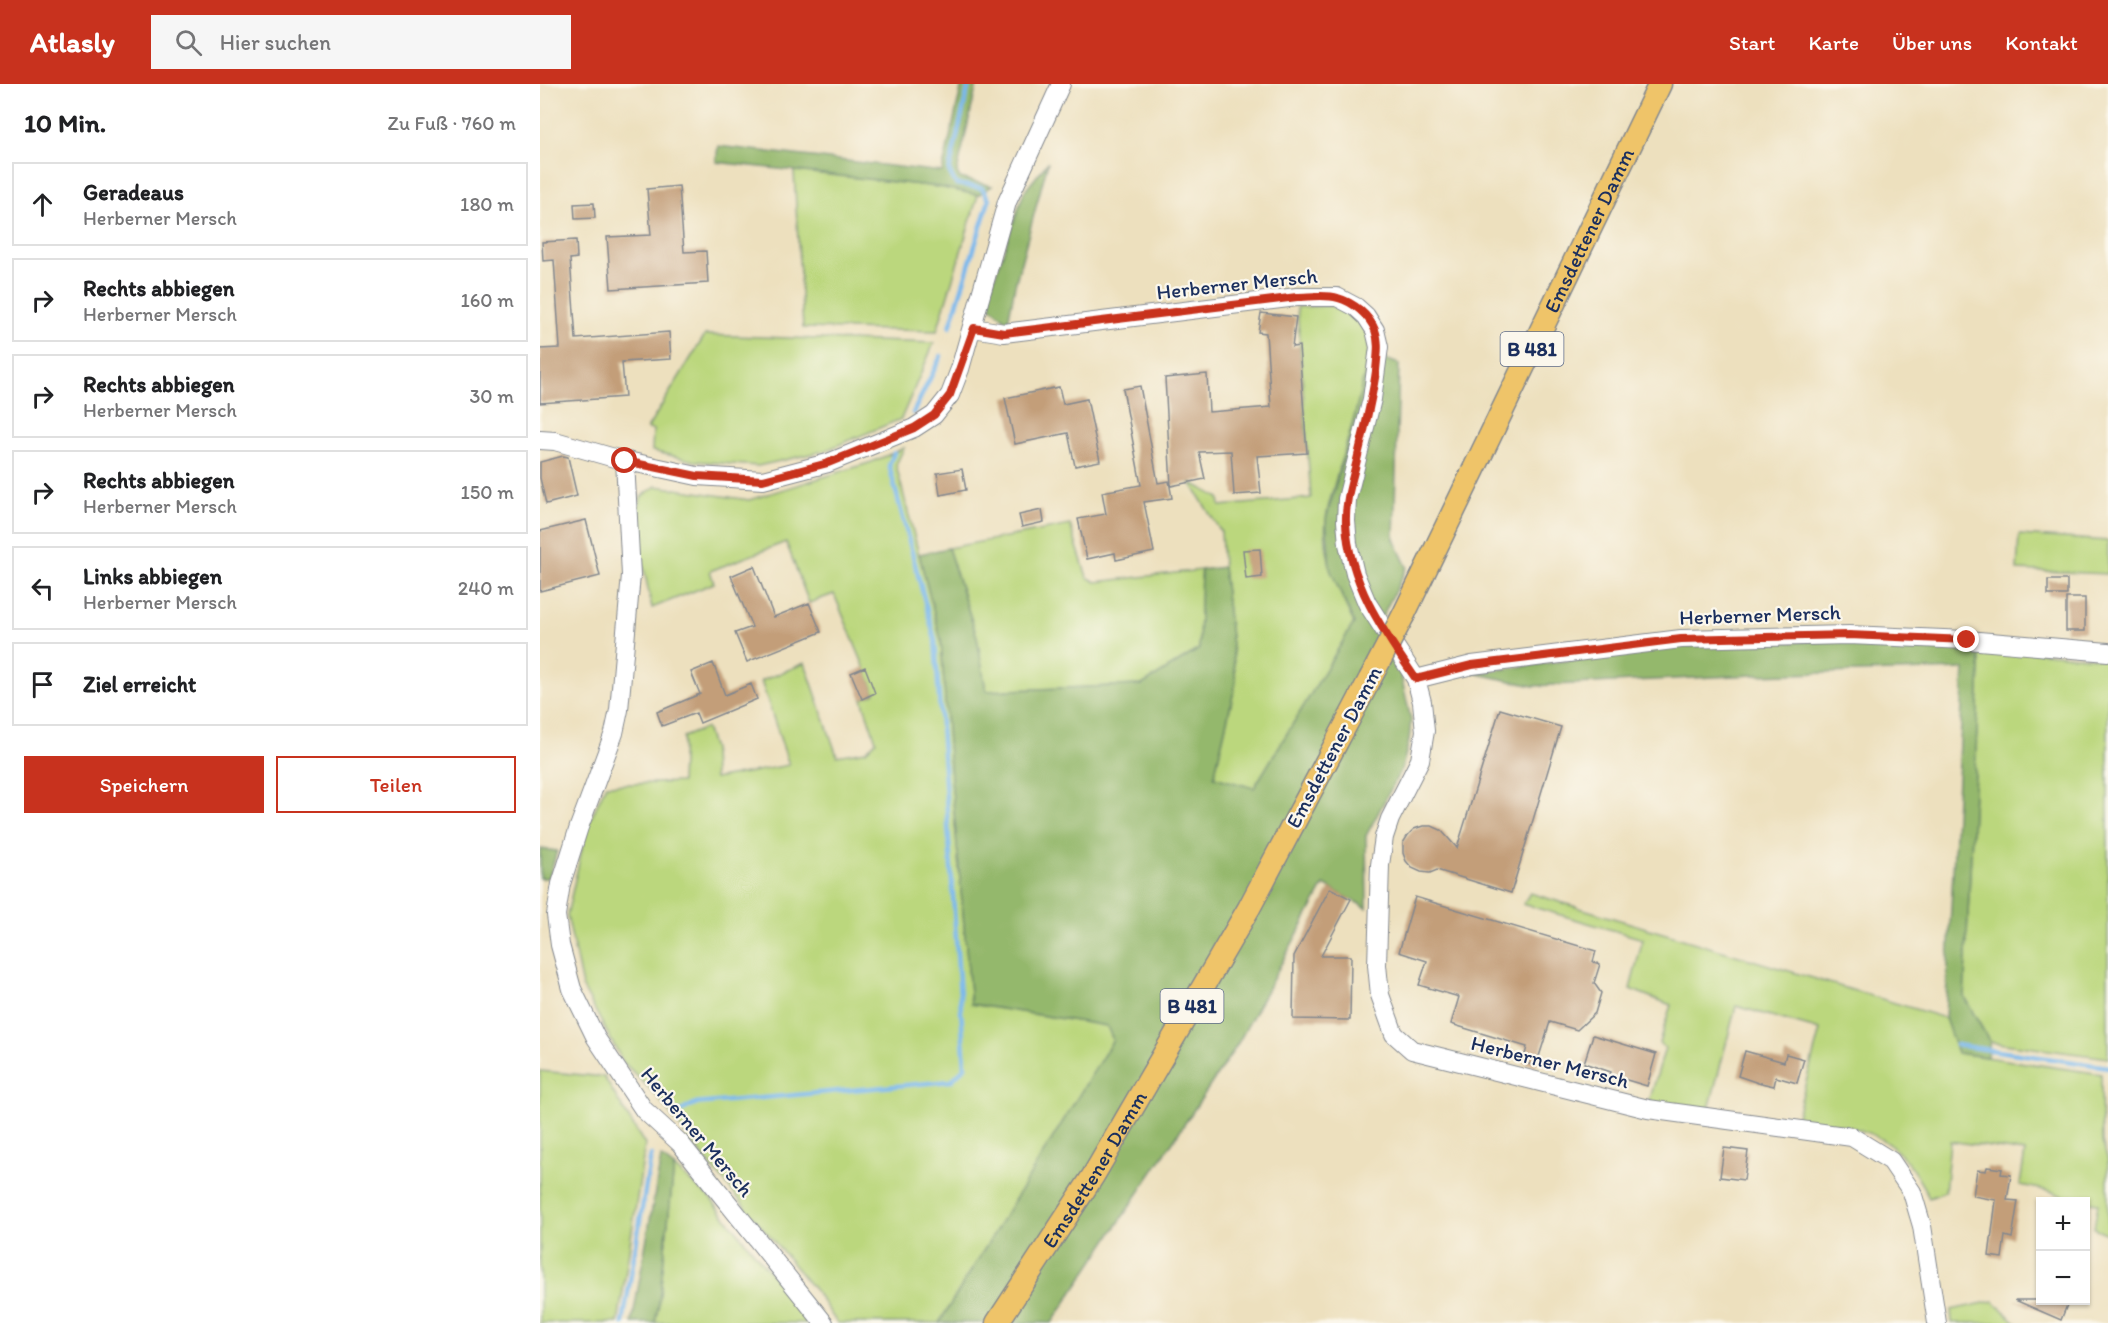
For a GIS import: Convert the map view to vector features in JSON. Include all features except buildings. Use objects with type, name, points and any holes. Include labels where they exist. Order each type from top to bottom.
[{"type":"main road","name":"Emsdettener Damm","points":[[997,1323],[1093,1176],[1249,908],[1404,614],[1660,84]]},
{"type":"street","points":[[540,440],[555,441],[625,461],[697,476],[763,480],[828,463],[914,428],[934,415],[950,395],[974,328],[1007,202],[1061,84]]},
{"type":"street","name":"Herberner Mersch","points":[[974,328],[1004,333],[1297,297],[1337,297],[1356,307],[1366,316],[1375,330],[1378,347],[1372,399],[1347,499],[1348,544],[1355,574],[1367,603],[1416,679],[1422,702],[1425,731],[1420,760],[1390,819],[1384,837],[1380,865],[1377,965],[1380,995],[1394,1034],[1412,1050],[1648,1109],[1852,1137],[1891,1161],[1912,1192],[1922,1226],[1936,1323]]},
{"type":"street","name":"Herberner Mersch","points":[[625,461],[631,575],[619,710],[614,733],[579,827],[561,884],[556,915],[560,945],[572,990],[596,1038],[644,1110],[680,1143],[824,1323]]},
{"type":"street","name":"Herberner Mersch","points":[[1416,679],[1472,665],[1681,639],[1849,635],[1967,640],[2108,652]]},
{"type":"green space","points":[[962,84],[977,84],[957,172],[960,178],[992,186],[978,195],[939,187],[716,162],[718,146],[942,172]]},
{"type":"green space","points":[[1048,162],[1015,285],[1008,322],[991,307],[990,291],[1024,192]]},
{"type":"green space","points":[[794,171],[939,187],[978,195],[937,331],[803,328]]},
{"type":"green space","points":[[1333,306],[1359,321],[1366,329],[1369,343],[1361,390],[1330,502],[1325,533],[1332,573],[1354,623],[1254,788],[1214,777],[1236,682],[1221,532],[1190,482],[1219,498],[1220,506],[1311,498],[1297,307]]},
{"type":"green space","points":[[705,335],[934,343],[901,419],[824,451],[758,466],[694,461],[652,451],[653,430],[647,429]]},
{"type":"green space","points":[[1369,353],[1399,364],[1394,539],[1407,567],[1376,629],[1398,662],[1411,720],[1409,741],[1402,768],[1366,836],[1367,908],[1324,885],[1237,1045],[1052,1323],[939,1323],[1113,1040],[1107,1026],[971,1004],[941,640],[919,554],[948,548],[977,637],[986,691],[1142,685],[1199,649],[1201,570],[1223,567],[1236,682],[1214,777],[1254,788],[1354,623],[1330,569],[1326,519],[1354,419]]},
{"type":"green space","points":[[904,448],[896,465],[941,640],[971,1004],[1107,1026],[1113,1040],[939,1323],[837,1323],[817,1293],[687,1137],[658,1097],[623,1062],[582,986],[567,915],[587,827],[606,785],[681,782],[683,737],[706,728],[713,749],[714,779],[789,765],[761,681],[805,663],[837,756],[866,751],[876,741],[862,699],[875,693],[834,594],[809,603],[786,542],[710,571],[714,583],[652,608],[635,525],[641,497],[656,486],[749,500],[872,462]]},
{"type":"green space","points":[[1070,525],[1087,577],[1096,582],[1201,570],[1199,649],[1142,685],[986,691],[977,637],[948,548]]},
{"type":"green space","points":[[2019,535],[2108,541],[2108,574],[2017,570]]},
{"type":"green space","points":[[1846,640],[1979,647],[1980,668],[1964,997],[1990,1042],[1987,1057],[1957,1053],[1945,1018],[1964,669],[1754,675],[1533,686],[1474,673],[1677,646]]},
{"type":"green space","points":[[1979,647],[2108,659],[2108,1058],[1990,1042],[1964,997],[1980,668]]},
{"type":"green space","points":[[540,849],[557,851],[549,878],[540,878]]},
{"type":"green space","points":[[1530,893],[1945,1018],[1958,1053],[2101,1074],[2102,1142],[2108,1160],[2108,1234],[2094,1228],[2098,1203],[2090,1202],[2090,1197],[2065,1197],[2050,1191],[2020,1185],[2025,1152],[1950,1141],[1945,1192],[1929,1198],[1904,1159],[1876,1136],[1841,1125],[1796,1119],[1820,1030],[1736,1006],[1709,1109],[1649,1102],[1665,1048],[1659,1043],[1671,1005],[1630,989],[1643,939],[1523,904]]},
{"type":"green space","points":[[540,1071],[604,1077],[645,1145],[618,1323],[540,1323]]},
{"type":"green space","points":[[661,1157],[674,1167],[659,1303],[655,1323],[632,1323]]},
{"type":"green space","points":[[674,1167],[711,1199],[811,1323],[655,1323]]},
{"type":"green space","points":[[1993,1301],[2017,1323],[1952,1323],[1951,1310]]},
{"type":"waterway","points":[[950,327],[989,200],[982,188],[956,184],[949,171],[969,84]]},
{"type":"waterway","points":[[913,413],[941,356]]},
{"type":"waterway","points":[[681,1111],[694,1104],[951,1081],[965,1067],[935,640],[889,465],[894,453]]},
{"type":"waterway","points":[[1956,1045],[2108,1067]]},
{"type":"waterway","points":[[623,1323],[651,1155]]},
{"type":"route","points":[[625,461],[697,476],[763,480],[828,463],[914,428],[934,415],[950,395],[974,328],[1004,333],[1297,297],[1337,297],[1356,307],[1366,316],[1375,330],[1378,347],[1372,399],[1347,499],[1348,544],[1355,574],[1367,603],[1416,679],[1472,665],[1681,639],[1849,635],[1967,640]]}]
